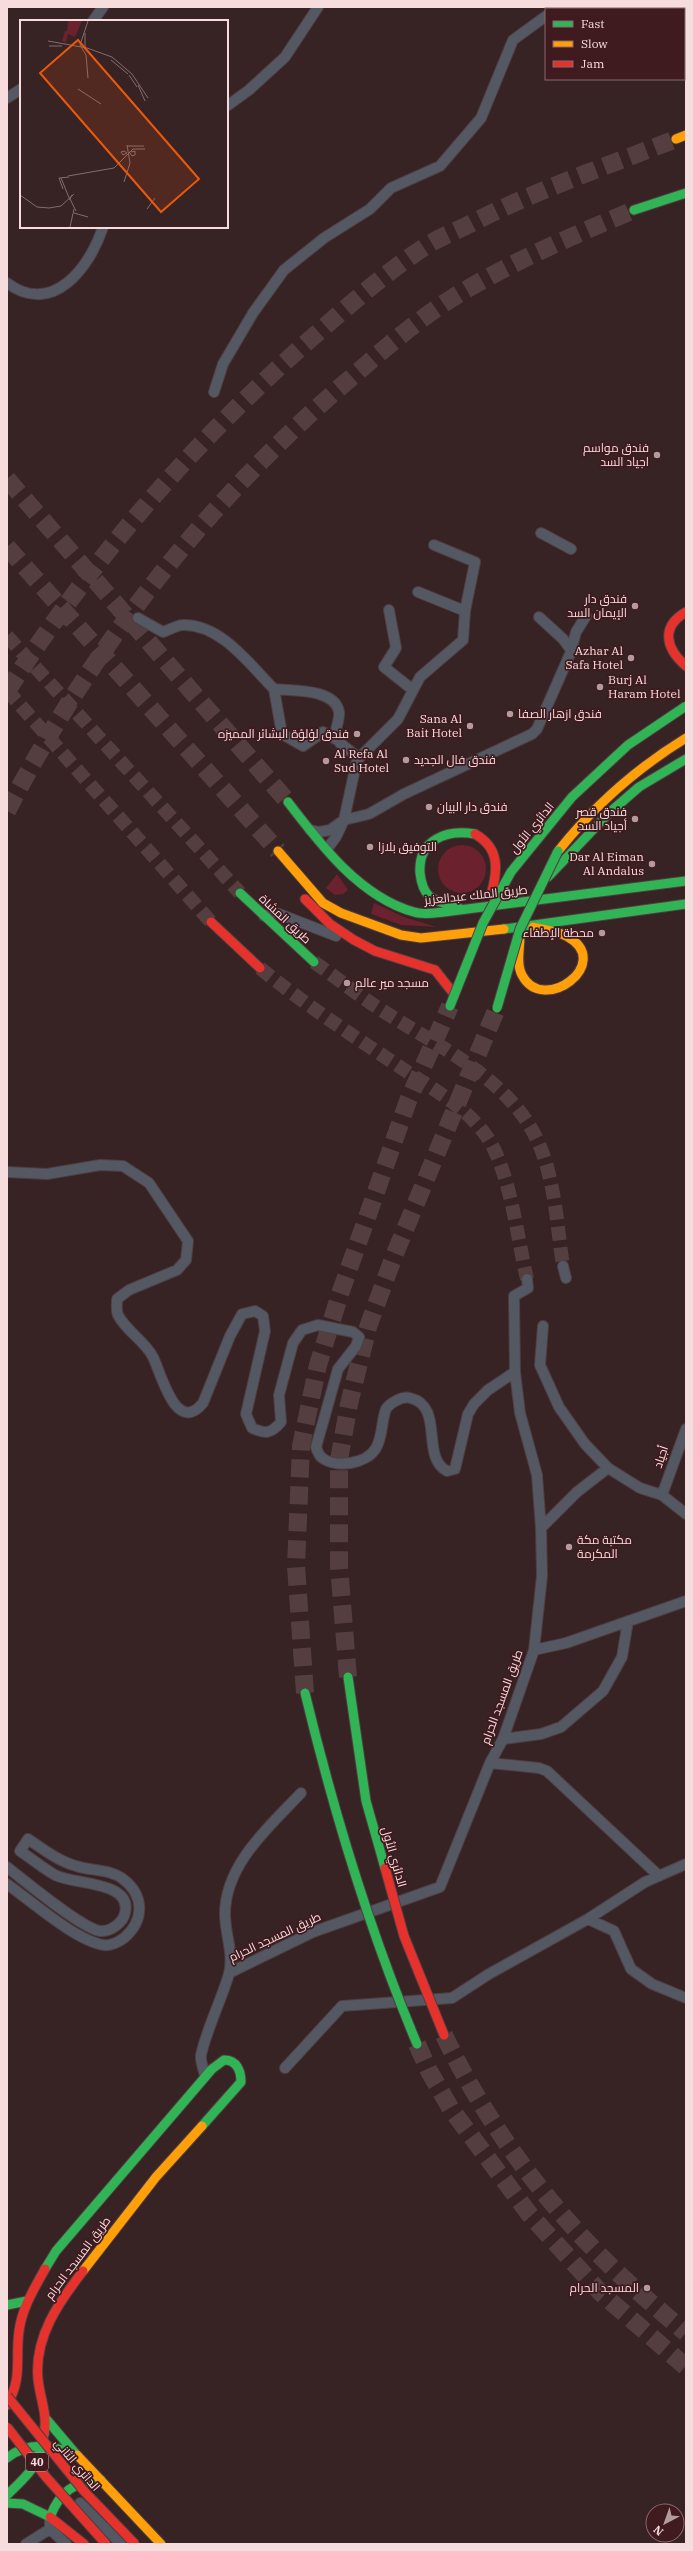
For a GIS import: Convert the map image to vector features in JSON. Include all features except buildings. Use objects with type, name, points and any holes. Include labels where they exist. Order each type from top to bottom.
[{"type":"main road","points":[[676,139],[686,135]]},
{"type":"main road","points":[[634,210],[686,193]]},
{"type":"main road","points":[[686,612],[678,616],[672,624],[668,643],[672,654],[686,666]]},
{"type":"main road","name":"الدائري الأول","points":[[450,1006],[483,923],[511,872],[572,797],[628,745],[686,706]]},
{"type":"main road","points":[[497,1008],[520,927],[558,851],[595,807],[640,770],[686,738]]},
{"type":"main road","points":[[538,893],[560,864],[609,813],[639,787],[686,759]]},
{"type":"main road","name":"طريق الملك عبدالعزيز","points":[[288,802],[309,830],[362,885],[389,902],[415,913],[466,909],[686,881]]},
{"type":"main road","points":[[466,909],[439,902],[425,891],[421,879],[420,864],[422,853],[432,841],[459,830],[482,837],[493,848],[498,863],[495,883],[483,923]]},
{"type":"main road","points":[[283,873],[278,851],[323,903],[341,913],[401,935],[420,938],[450,936],[686,904]]},
{"type":"main road","points":[[297,890],[330,924],[354,940],[380,953],[435,970],[454,994]]},
{"type":"main road","name":"طريق المشاة","points":[[240,893],[314,962]]},
{"type":"main road","points":[[211,922],[260,968]]},
{"type":"main road","points":[[520,927],[570,938],[579,948],[583,958],[581,970],[576,979],[567,987],[557,991],[546,991],[532,986],[524,979],[520,964],[520,927]]},
{"type":"main road","name":"الدائري الأول","points":[[348,1677],[366,1801],[404,1936],[444,2035]]},
{"type":"main road","points":[[305,1693],[324,1777],[362,1898],[390,1983],[417,2044]]},
{"type":"main road","name":"طريق المسجد الحرام","points":[[7,2405],[16,2391],[19,2372],[19,2331],[27,2301],[56,2251],[205,2076],[219,2062],[231,2060],[238,2065],[242,2072],[241,2082],[156,2177],[66,2293],[50,2319],[40,2348],[38,2379],[47,2420],[40,2458],[22,2481],[7,2495]]},
{"type":"main road","points":[[7,2305],[27,2301]]},
{"type":"main road","name":"الدائري الثاني","points":[[7,2396],[69,2475],[104,2514],[135,2544]]},
{"type":"main road","points":[[47,2420],[76,2455],[162,2544]]},
{"type":"main road","points":[[7,2427],[46,2477],[106,2544]]},
{"type":"main road","points":[[7,2458],[14,2452],[30,2445],[58,2447],[76,2455]]},
{"type":"main road","points":[[50,2517],[55,2501],[67,2489],[82,2480],[101,2480]]},
{"type":"main road","points":[[7,2503],[23,2504],[50,2517],[84,2544]]},
{"type":"street","points":[[94,20],[103,7]]},
{"type":"street","points":[[228,105],[249,90],[285,57],[318,7]]},
{"type":"street","points":[[214,392],[222,364],[253,312],[284,270],[324,238],[370,209],[391,188],[440,166],[481,118],[513,40],[545,17]]},
{"type":"street","points":[[7,98],[20,90]]},
{"type":"street","points":[[7,283],[14,288],[33,293],[50,292],[67,284],[84,267],[96,248],[103,228]]},
{"type":"street","points":[[541,533],[571,549]]},
{"type":"street","points":[[327,849],[336,837],[344,820],[356,764],[359,758],[398,719],[420,677],[463,640],[465,611],[475,562],[434,545]]},
{"type":"street","points":[[418,592],[465,611]]},
{"type":"street","points":[[389,610],[396,648],[384,667],[413,690]]},
{"type":"street","points":[[309,830],[319,832],[330,830],[344,820],[369,814],[404,794],[532,734],[537,729],[571,650],[576,632],[586,616]]},
{"type":"street","points":[[539,617],[563,639],[571,650]]},
{"type":"street","points":[[138,618],[163,632],[183,625],[212,631],[239,653],[274,689],[282,734],[303,746],[323,732],[340,742],[359,758]]},
{"type":"street","points":[[274,689],[305,690],[322,695],[335,704],[339,713],[334,734],[340,742]]},
{"type":"street","points":[[264,916],[274,912],[335,936],[354,940]]},
{"type":"street","points":[[7,1172],[46,1174],[100,1165],[123,1166],[149,1183],[188,1241],[186,1260],[176,1270],[128,1290],[117,1299],[117,1314],[152,1356],[167,1395],[179,1408],[189,1412],[199,1409],[203,1403],[230,1336],[242,1314],[255,1311],[263,1316],[265,1331],[246,1414],[252,1428],[263,1433],[274,1431],[281,1422],[279,1395],[293,1344],[302,1330],[318,1325],[353,1332],[359,1337],[356,1346],[338,1369],[316,1446],[320,1456],[330,1462],[348,1464],[366,1457],[376,1450],[381,1439],[387,1409],[396,1400],[408,1397],[418,1401],[428,1412],[436,1462],[447,1471],[455,1469],[468,1414],[474,1404],[515,1372]]},
{"type":"street","points":[[563,1266],[566,1278]]},
{"type":"street","name":"طريق المسجد الحرام","points":[[229,1973],[313,1932],[440,1887],[490,1763],[503,1739],[534,1650],[542,1576],[541,1528],[537,1475],[520,1413],[515,1372],[514,1296],[527,1283]]},
{"type":"street","points":[[543,1326],[540,1365],[556,1400],[585,1444],[608,1468],[640,1488],[662,1495],[686,1514]]},
{"type":"street","name":"أجياد","points":[[662,1495],[686,1429]]},
{"type":"street","points":[[541,1528],[577,1492],[608,1468]]},
{"type":"street","points":[[534,1650],[566,1643],[686,1601]]},
{"type":"street","points":[[503,1739],[541,1734],[561,1727],[603,1691],[622,1657],[628,1621]]},
{"type":"street","points":[[490,1763],[539,1768],[547,1771],[659,1876]]},
{"type":"street","points":[[205,2076],[201,2057],[229,1973],[230,1949],[224,1914],[227,1894],[238,1866],[265,1831],[301,1793]]},
{"type":"street","points":[[7,1867],[82,1922],[99,1931],[110,1930],[120,1922],[126,1913],[124,1900],[117,1892],[108,1886],[76,1883],[56,1875],[20,1851],[28,1840],[54,1857],[76,1866],[107,1872],[122,1878],[131,1888],[139,1904],[139,1920],[130,1933],[120,1941],[106,1946],[87,1941],[7,1884]]},
{"type":"street","points":[[285,2068],[342,2006],[452,1998],[489,1974],[588,1918],[645,1882],[686,1864]]},
{"type":"street","points":[[588,1918],[614,1932],[631,1969],[652,1984],[686,1998]]},
{"type":"street","points":[[67,2489],[121,2544]]},
{"type":"street","points":[[50,2517],[50,2529],[66,2544]]},
{"type":"street","points":[[26,2544],[50,2529]]},
{"type":"shaded area","points":[[457,845],[467,845],[476,849],[482,855],[485,860],[485,878],[476,889],[467,893],[457,893],[448,889],[442,883],[438,874],[438,864],[442,855],[448,849]]},
{"type":"shaded area","points":[[337,874],[348,890],[343,894],[335,895],[326,888]]},
{"type":"shaded area","points":[[374,903],[404,917],[437,927],[401,925],[371,914]]},
{"type":"tunnel","points":[[7,691],[76,592],[151,499],[192,454],[277,369],[372,286],[412,255],[442,237],[546,189],[676,139]]},
{"type":"tunnel","points":[[7,811],[77,690],[158,577],[203,524],[250,473],[300,424],[401,335],[454,297],[497,272],[634,210]]},
{"type":"tunnel","points":[[7,479],[288,802]]},
{"type":"tunnel","points":[[7,547],[278,851]]},
{"type":"tunnel","points":[[7,636],[240,893]]},
{"type":"tunnel","points":[[7,690],[211,922]]},
{"type":"tunnel","points":[[314,962],[374,1005],[472,1067],[493,1083],[511,1101],[527,1121],[539,1144],[549,1173],[555,1204],[563,1266]]},
{"type":"tunnel","points":[[260,968],[328,1019],[446,1097],[477,1124],[494,1148],[501,1165],[512,1204],[527,1279]]},
{"type":"tunnel","points":[[305,1693],[296,1566],[301,1446],[318,1365],[340,1294],[408,1101],[450,1006]]},
{"type":"tunnel","points":[[348,1677],[339,1566],[339,1460],[349,1404],[368,1327],[394,1256],[497,1008]]},
{"type":"tunnel","points":[[444,2035],[479,2100],[520,2162],[543,2191],[567,2220],[618,2273],[686,2333]]},
{"type":"tunnel","points":[[417,2044],[429,2071],[451,2109],[530,2215],[601,2293],[686,2367]]},
{"type":"traffic: fast","points":[[634,210],[686,193]]},
{"type":"traffic: fast","points":[[450,1006],[483,923],[511,872],[572,797],[628,745],[686,706]]},
{"type":"traffic: fast","points":[[548,877],[609,813],[639,787],[686,759]]},
{"type":"traffic: fast","points":[[288,802],[328,851],[359,882],[394,905],[417,913],[429,914],[686,881]]},
{"type":"traffic: fast","points":[[458,907],[439,902],[427,894],[421,880],[421,862],[424,852],[436,839],[444,835],[454,833],[475,834]]},
{"type":"traffic: fast","points":[[497,1008],[520,929],[558,851]]},
{"type":"traffic: fast","points":[[240,893],[314,962]]},
{"type":"traffic: fast","points":[[504,929],[686,904]]},
{"type":"traffic: fast","points":[[348,1677],[366,1801],[385,1868]]},
{"type":"traffic: fast","points":[[305,1693],[328,1782],[354,1871],[383,1958],[417,2044]]},
{"type":"traffic: fast","points":[[45,2269],[56,2251],[212,2069],[224,2060],[228,2060],[235,2064],[239,2070],[241,2082],[202,2126]]},
{"type":"traffic: fast","points":[[7,2305],[27,2301]]},
{"type":"traffic: fast","points":[[47,2420],[75,2453]]},
{"type":"traffic: fast","points":[[7,2495],[22,2481],[36,2462],[44,2434]]},
{"type":"traffic: fast","points":[[7,2458],[24,2449],[41,2446],[59,2449],[77,2455]]},
{"type":"traffic: fast","points":[[7,2503],[23,2504],[50,2517],[63,2494],[83,2483],[101,2480]]},
{"type":"traffic: slow","points":[[676,139],[686,135]]},
{"type":"traffic: slow","points":[[559,850],[587,818],[618,788],[651,762],[686,738]]},
{"type":"traffic: slow","points":[[278,851],[323,903],[341,913],[401,935],[421,938],[504,929]]},
{"type":"traffic: slow","points":[[520,936],[520,971],[532,986],[545,990],[558,988],[570,981],[579,971],[583,960],[580,948],[564,935],[533,927]]},
{"type":"traffic: slow","points":[[83,2271],[156,2177],[202,2126]]},
{"type":"traffic: slow","points":[[77,2455],[161,2544]]},
{"type":"traffic: jam","points":[[686,612],[672,624],[669,631],[670,645],[679,659],[686,666]]},
{"type":"traffic: jam","points":[[475,834],[489,846],[495,860],[495,877],[491,895]]},
{"type":"traffic: jam","points":[[305,899],[330,924],[354,940],[375,951],[435,970],[454,994]]},
{"type":"traffic: jam","points":[[211,922],[260,968]]},
{"type":"traffic: jam","points":[[385,1868],[404,1936],[444,2035]]},
{"type":"traffic: jam","points":[[7,2405],[12,2395],[17,2377],[18,2341],[23,2314],[45,2269]]},
{"type":"traffic: jam","points":[[44,2434],[45,2420],[38,2379],[40,2349],[44,2335],[57,2308],[83,2271]]},
{"type":"traffic: jam","points":[[7,2396],[84,2491],[135,2544]]},
{"type":"traffic: jam","points":[[7,2427],[46,2477],[106,2544]]},
{"type":"traffic: jam","points":[[50,2517],[84,2544]]},
{"type":"place","name":"فندق مواسم اجياد السد","points":[[657,455]]},
{"type":"place","name":"فندق دار الإيمان السد","points":[[635,606]]},
{"type":"place","name":"Azhar Al Safa Hotel","points":[[631,658]]},
{"type":"place","name":"Burj Al Haram Hotel","points":[[600,687]]},
{"type":"place","name":"فندق ازهار الصفا","points":[[510,714]]},
{"type":"place","name":"Sana Al Bait Hotel","points":[[470,726]]},
{"type":"place","name":"فندق لؤلؤة البشائر المميزه","points":[[357,734]]},
{"type":"place","name":"فندق فال الجديد","points":[[406,760]]},
{"type":"place","name":"Al Refa Al Sud Hotel","points":[[326,761]]},
{"type":"place","name":"فندق دار البيان","points":[[429,807]]},
{"type":"place","name":"فندق قصر أجياد السد","points":[[635,819]]},
{"type":"place","name":"التوفيق بلازا","points":[[370,847]]},
{"type":"place","name":"Dar Al Eiman Al Andalus","points":[[652,864]]},
{"type":"place","name":"محطة الإطفاء","points":[[602,933]]},
{"type":"place","name":"مسجد مير عالم","points":[[347,983]]},
{"type":"place","name":"مكتبة مكة المكرمة","points":[[569,1547]]},
{"type":"place","name":"المسجد الحرام","points":[[647,2288]]}]
